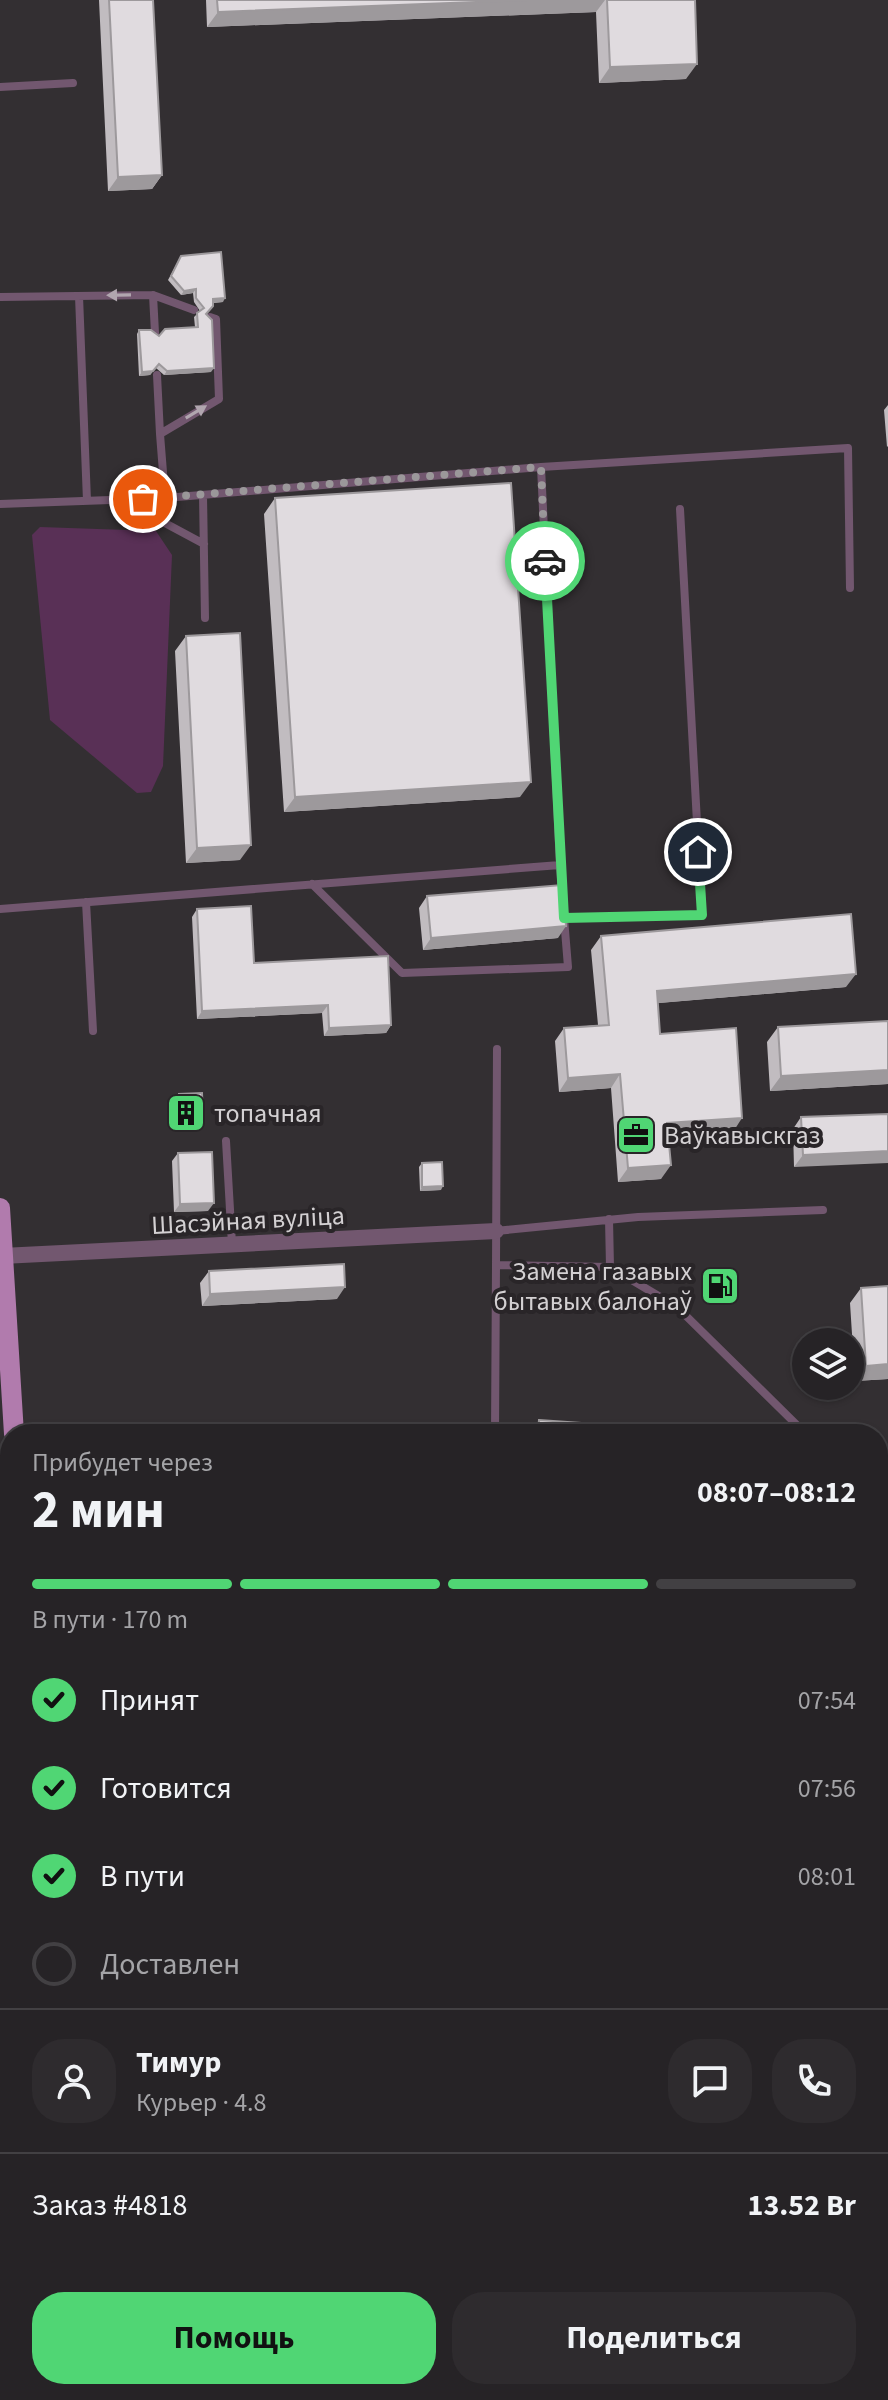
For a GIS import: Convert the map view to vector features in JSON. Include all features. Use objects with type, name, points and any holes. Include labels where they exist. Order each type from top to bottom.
[{"type":"main road","points":[[0,1208],[13,1424]]},
{"type":"street","name":"Шасэйная вуліца","points":[[2,1256],[496,1231]]},
{"type":"lane","points":[[0,87],[73,83]]},
{"type":"lane","points":[[153,295],[155,333]]},
{"type":"lane","points":[[0,297],[153,295],[194,310]]},
{"type":"lane","points":[[79,296],[87,501]]},
{"type":"lane","points":[[160,434],[219,399],[216,319],[210,317]]},
{"type":"lane","points":[[157,375],[165,498]]},
{"type":"lane","points":[[0,504],[165,498],[541,467],[848,448],[850,588]]},
{"type":"lane","points":[[312,884],[402,973],[568,967],[560,865],[541,467]]},
{"type":"lane","points":[[203,495],[205,618]]},
{"type":"lane","points":[[122,499],[204,544]]},
{"type":"lane","points":[[564,918],[702,915],[680,509]]},
{"type":"lane","points":[[0,909],[560,865]]},
{"type":"lane","points":[[86,902],[93,1031]]},
{"type":"lane","points":[[495,1424],[497,1049]]},
{"type":"lane","points":[[226,1141],[232,1246]]},
{"type":"lane","points":[[496,1231],[609,1219],[823,1210]]},
{"type":"lane","points":[[609,1219],[610,1267]]},
{"type":"lane","points":[[496,1265],[610,1267],[677,1307],[796,1424]]},
{"type":"shaded area","points":[[40,527],[156,531],[172,555],[163,766],[151,792],[137,793],[50,720],[32,535]]},
{"type":"building","points":[[109,0],[153,0],[162,175],[118,177]]},
{"type":"building","points":[[217,0],[528,0],[218,12]]},
{"type":"building","points":[[607,0],[695,0],[697,64],[610,67]]},
{"type":"building","points":[[221,252],[225,298],[213,299],[213,306],[206,314],[212,320],[214,368],[167,371],[159,364],[153,371],[142,372],[139,330],[151,330],[159,336],[165,329],[198,327],[197,313],[204,308],[196,298],[196,289],[184,291],[171,276],[181,256]]},
{"type":"building","points":[[511,483],[531,782],[295,797],[275,498]]},
{"type":"building","points":[[240,633],[251,845],[197,848],[186,636]]},
{"type":"building","points":[[562,885],[566,926],[431,938],[427,896]]},
{"type":"building","points":[[251,906],[254,963],[388,956],[391,1025],[329,1028],[328,1005],[202,1011],[197,909]]},
{"type":"building","points":[[851,914],[856,974],[657,991],[660,1034],[736,1028],[742,1118],[667,1123],[671,1165],[628,1168],[620,1074],[568,1078],[564,1028],[609,1025],[601,936]]},
{"type":"building","points":[[888,1021],[888,1070],[781,1076],[778,1027]]},
{"type":"building","points":[[202,1093],[203,1117],[180,1118],[179,1094]]},
{"type":"building","points":[[888,1114],[888,1151],[803,1155],[801,1117]]},
{"type":"building","points":[[212,1152],[214,1203],[180,1204],[178,1153]]},
{"type":"building","points":[[442,1162],[443,1186],[422,1187],[422,1163]]},
{"type":"building","points":[[344,1264],[345,1287],[210,1294],[209,1271]]},
{"type":"building","points":[[888,1286],[888,1364],[866,1366],[861,1288]]},
{"type":"building","points":[[539,1420],[595,1424],[539,1424]]},
{"type":"way so far","points":[[143,499],[541,467],[545,561]]},
{"type":"place","name":"топачная","points":[[186,1113]]},
{"type":"place","name":"Ваўкавыскгаз","points":[[636,1135]]},
{"type":"place","name":"Замена газавых бытавых балонаў","points":[[720,1286]]},
{"type":"route","points":[[545,561],[564,918],[702,915],[698,852]]}]
